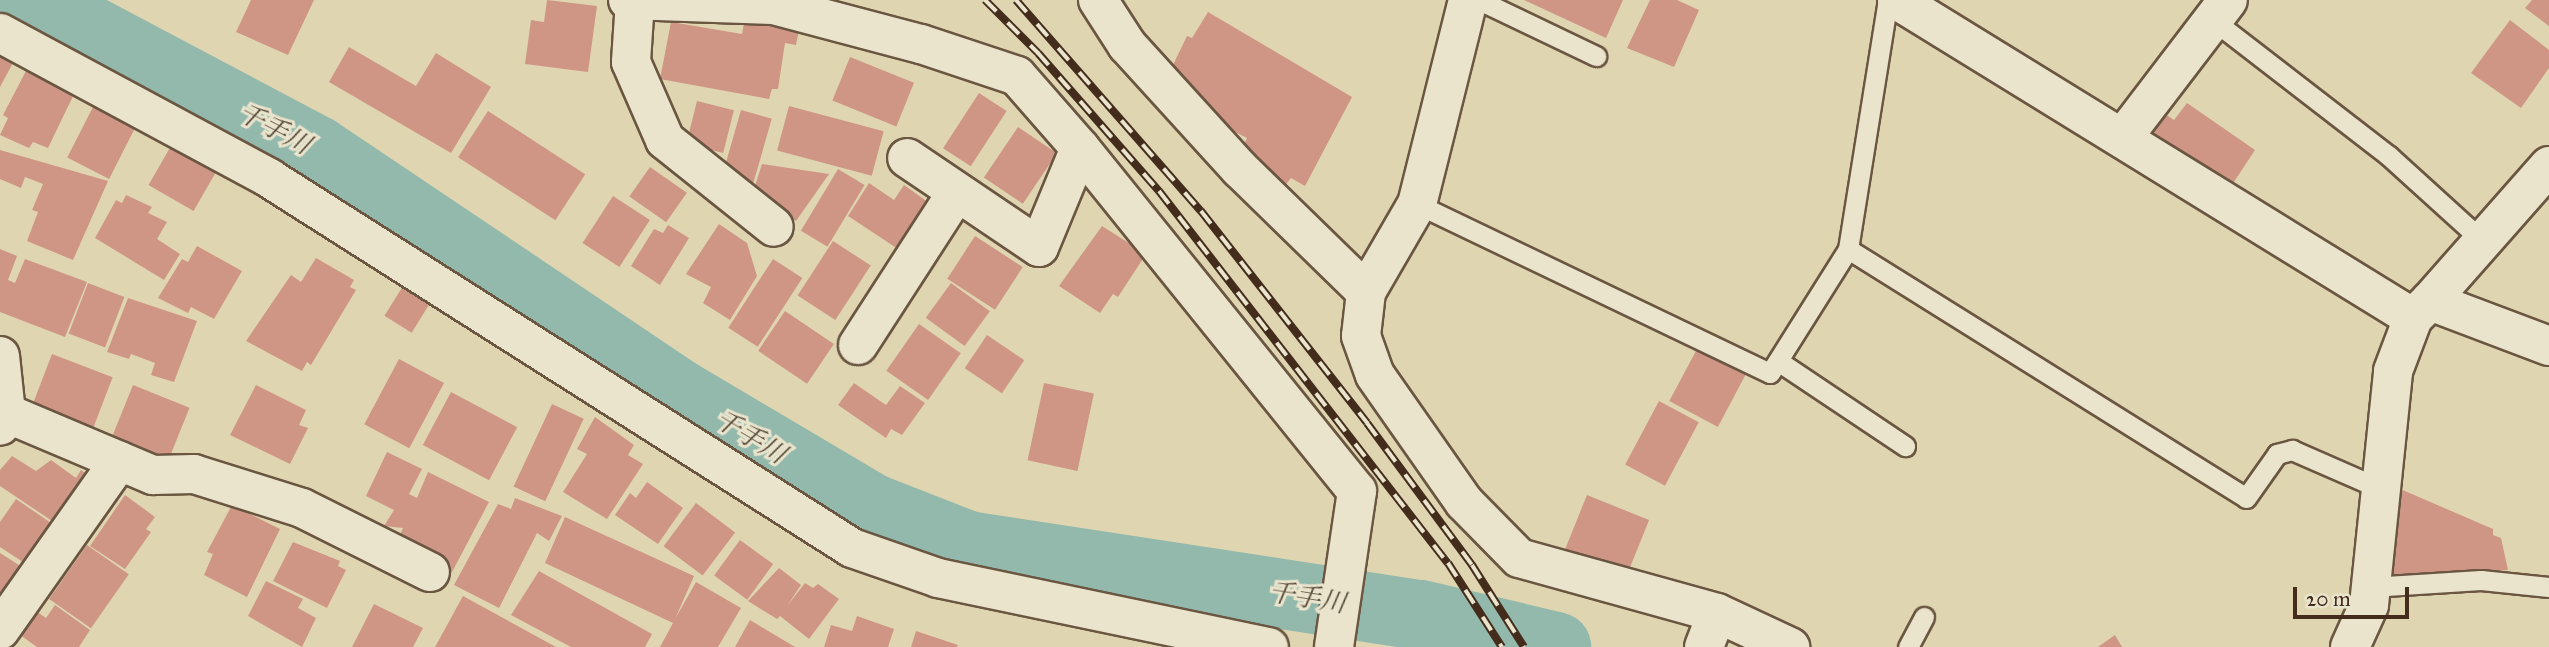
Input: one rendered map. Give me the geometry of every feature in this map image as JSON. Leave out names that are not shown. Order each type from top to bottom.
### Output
[{"type":"street","points":[[1098,0],[1127,45],[1240,169],[1366,292]]},
{"type":"street","points":[[1468,0],[1417,204],[1366,292],[1361,336],[1375,375],[1464,502],[1519,558],[1709,633],[1790,647]]},
{"type":"street","points":[[1897,0],[2422,309],[2549,346]]},
{"type":"street","points":[[774,227],[665,140],[631,62],[631,1],[773,5],[838,20],[1017,76],[1080,148],[1357,491],[1352,545],[1336,641]]},
{"type":"street","points":[[2124,136],[2221,10]]},
{"type":"street","points":[[0,33],[268,178],[852,548],[938,578],[1269,647]]},
{"type":"street","points":[[907,158],[1039,247],[1080,148]]},
{"type":"street","points":[[2350,647],[2369,606],[2393,370],[2422,309],[2485,243],[2549,166]]},
{"type":"street","points":[[858,345],[957,192]]},
{"type":"street","points":[[0,356],[3,420],[153,475],[194,474],[302,509],[430,572]]},
{"type":"street","points":[[0,630],[119,461]]},
{"type":"lane","points":[[1479,0],[1596,56]]},
{"type":"lane","points":[[1417,204],[1770,373],[1848,249],[1888,0]]},
{"type":"lane","points":[[2221,10],[2485,243]]},
{"type":"lane","points":[[1848,249],[2246,498],[2277,454],[2292,450],[2379,488]]},
{"type":"lane","points":[[1778,361],[1905,446]]},
{"type":"lane","points":[[2370,587],[2481,580],[2549,587]]},
{"type":"lane","points":[[1908,647],[1924,617]]},
{"type":"building","points":[[251,0],[314,0],[288,55],[236,32]]},
{"type":"building","points":[[547,0],[597,6],[588,72],[525,64],[531,20],[544,22]]},
{"type":"building","points":[[1524,0],[1623,0],[1606,38]]},
{"type":"building","points":[[1650,0],[1677,0],[1699,10],[1674,67],[1627,48]]},
{"type":"building","points":[[2532,0],[2549,0],[2549,26],[2525,8]]},
{"type":"building","points":[[1208,12],[1352,97],[1305,186],[1291,178],[1281,191],[1241,150],[1247,138],[1215,122],[1171,69],[1187,36],[1192,38]]},
{"type":"building","points":[[746,13],[801,19],[796,45],[785,43],[778,89],[772,89],[769,99],[660,79],[671,22],[742,34]]},
{"type":"building","points":[[2510,20],[2549,50],[2549,68],[2521,108],[2471,73]]},
{"type":"building","points":[[349,47],[416,86],[436,53],[491,87],[451,153],[329,82]]},
{"type":"building","points":[[0,54],[14,61],[0,87]]},
{"type":"building","points":[[850,57],[914,83],[896,126],[832,101]]},
{"type":"building","points":[[27,69],[75,92],[48,148],[33,142],[29,148],[0,135],[8,118],[3,115]]},
{"type":"building","points":[[979,93],[1007,111],[971,166],[943,148]]},
{"type":"building","points":[[697,101],[734,110],[723,153],[686,144]]},
{"type":"building","points":[[2187,103],[2255,150],[2226,194],[2147,138],[2165,114],[2174,120]]},
{"type":"building","points":[[94,105],[136,126],[109,179],[67,158]]},
{"type":"building","points":[[789,106],[884,131],[872,176],[777,150]]},
{"type":"building","points":[[741,110],[772,119],[753,183],[723,174]]},
{"type":"building","points":[[488,111],[585,174],[555,220],[458,157]]},
{"type":"building","points":[[1018,127],[1057,153],[1023,204],[984,178]]},
{"type":"building","points":[[171,146],[216,172],[194,211],[148,185]]},
{"type":"building","points":[[0,150],[108,181],[73,260],[27,241],[38,212],[32,210],[43,184],[25,177],[21,188],[0,179]]},
{"type":"building","points":[[762,164],[829,174],[796,221],[752,195]]},
{"type":"building","points":[[650,167],[687,193],[666,222],[629,196]]},
{"type":"building","points":[[838,169],[865,185],[827,247],[801,231]]},
{"type":"building","points":[[869,183],[894,200],[904,185],[932,205],[901,251],[848,216]]},
{"type":"building","points":[[126,195],[152,207],[148,213],[167,222],[157,239],[180,254],[164,280],[95,238],[116,200],[122,203]]},
{"type":"building","points":[[613,196],[650,220],[619,267],[583,243]]},
{"type":"building","points":[[719,224],[747,243],[757,276],[730,320],[703,303],[711,287],[686,274]]},
{"type":"building","points":[[668,225],[689,238],[660,285],[631,266],[654,229],[663,233]]},
{"type":"building","points":[[1102,226],[1146,254],[1118,297],[1113,294],[1100,313],[1059,286]]},
{"type":"building","points":[[975,236],[1023,267],[995,310],[947,279]]},
{"type":"building","points":[[833,241],[871,266],[835,320],[798,296]]},
{"type":"building","points":[[197,246],[242,271],[214,319],[191,307],[188,313],[158,298],[182,259],[188,262]]},
{"type":"building","points":[[0,249],[17,256],[8,280],[15,283],[25,259],[87,282],[65,337],[0,312]]},
{"type":"building","points":[[316,258],[354,280],[350,287],[356,290],[311,365],[307,362],[302,371],[246,341],[291,275],[301,282]]},
{"type":"building","points":[[773,259],[802,278],[758,347],[728,328]]},
{"type":"building","points":[[88,283],[124,297],[105,347],[69,333]]},
{"type":"building","points":[[951,283],[990,311],[965,346],[926,318]]},
{"type":"building","points":[[403,286],[430,303],[412,333],[384,316]]},
{"type":"building","points":[[128,298],[197,321],[174,382],[151,375],[155,363],[131,354],[129,359],[107,352]]},
{"type":"building","points":[[785,311],[834,344],[807,384],[758,351]]},
{"type":"building","points":[[919,324],[961,353],[928,400],[886,371]]},
{"type":"building","points":[[987,335],[1024,360],[1002,393],[965,368]]},
{"type":"building","points":[[1697,349],[1746,375],[1718,427],[1669,401]]},
{"type":"building","points":[[52,354],[113,377],[92,431],[32,407]]},
{"type":"building","points":[[399,359],[444,383],[409,448],[364,424]]},
{"type":"building","points":[[854,383],[886,405],[900,386],[925,403],[902,435],[891,429],[886,438],[838,405]]},
{"type":"building","points":[[1044,383],[1094,394],[1077,471],[1028,460]]},
{"type":"building","points":[[133,385],[190,408],[167,463],[111,440]]},
{"type":"building","points":[[256,385],[306,410],[299,425],[308,428],[290,464],[230,435]]},
{"type":"building","points":[[451,392],[517,427],[489,480],[423,445]]},
{"type":"building","points":[[1659,401],[1699,422],[1665,486],[1625,465]]},
{"type":"building","points":[[552,404],[584,419],[545,501],[514,486]]},
{"type":"building","points":[[595,417],[634,445],[628,455],[643,464],[607,519],[563,492],[587,454],[577,449]]},
{"type":"building","points":[[387,452],[422,469],[409,494],[417,498],[428,472],[489,502],[451,574],[395,546],[403,528],[384,526],[394,510],[366,496]]},
{"type":"building","points":[[12,456],[36,471],[51,460],[76,478],[81,470],[91,477],[58,525],[0,486],[0,470]]},
{"type":"building","points":[[647,482],[683,508],[658,544],[615,515],[630,493],[636,498]]},
{"type":"building","points":[[2391,485],[2493,529],[2493,535],[2501,538],[2508,570],[2391,577]]},
{"type":"building","points":[[125,495],[155,517],[146,529],[151,532],[125,569],[90,546]]},
{"type":"building","points":[[1587,495],[1649,520],[1626,579],[1563,553]]},
{"type":"building","points":[[515,498],[562,516],[549,541],[537,533],[499,608],[454,585],[498,504],[511,509]]},
{"type":"building","points":[[16,499],[57,527],[29,566],[0,547],[0,522]]},
{"type":"building","points":[[696,503],[735,532],[703,576],[664,546]]},
{"type":"building","points":[[232,505],[280,529],[247,597],[204,575],[213,554],[207,552]]},
{"type":"building","points":[[565,517],[694,576],[675,619],[696,582],[741,608],[718,647],[660,647],[673,623],[545,563]]},
{"type":"building","points":[[740,540],[773,564],[747,600],[714,576]]},
{"type":"building","points":[[293,542],[340,561],[338,566],[346,570],[327,608],[273,581]]},
{"type":"building","points":[[87,545],[129,574],[91,628],[49,599]]},
{"type":"building","points":[[0,553],[22,567],[0,597]]},
{"type":"building","points":[[779,568],[801,585],[787,606],[805,583],[813,588],[818,584],[839,599],[809,639],[780,616],[777,619],[748,601]]},
{"type":"building","points":[[539,571],[652,634],[645,647],[571,647],[511,615]]},
{"type":"building","points":[[266,581],[303,599],[298,608],[316,618],[302,647],[248,616]]},
{"type":"building","points":[[463,596],[556,647],[435,647]]},
{"type":"building","points":[[374,604],[423,628],[413,647],[352,647]]},
{"type":"building","points":[[55,605],[90,630],[79,647],[37,647],[16,632],[33,609],[46,618]]},
{"type":"building","points":[[857,616],[894,629],[888,647],[824,647],[831,625],[852,631]]},
{"type":"building","points":[[750,620],[795,647],[735,647]]},
{"type":"building","points":[[916,631],[958,645],[911,647]]},
{"type":"building","points":[[2115,635],[2122,647],[2098,647]]},
{"type":"waterway","name":"千手川","points":[[32,0],[317,151],[675,392],[871,508],[968,546],[1421,615],[1556,647]]},
{"type":"railway","points":[[985,0],[1038,53],[1159,191],[1448,563],[1502,647]]},
{"type":"railway","points":[[1016,0],[1201,211],[1367,423],[1472,565],[1524,647]]}]
